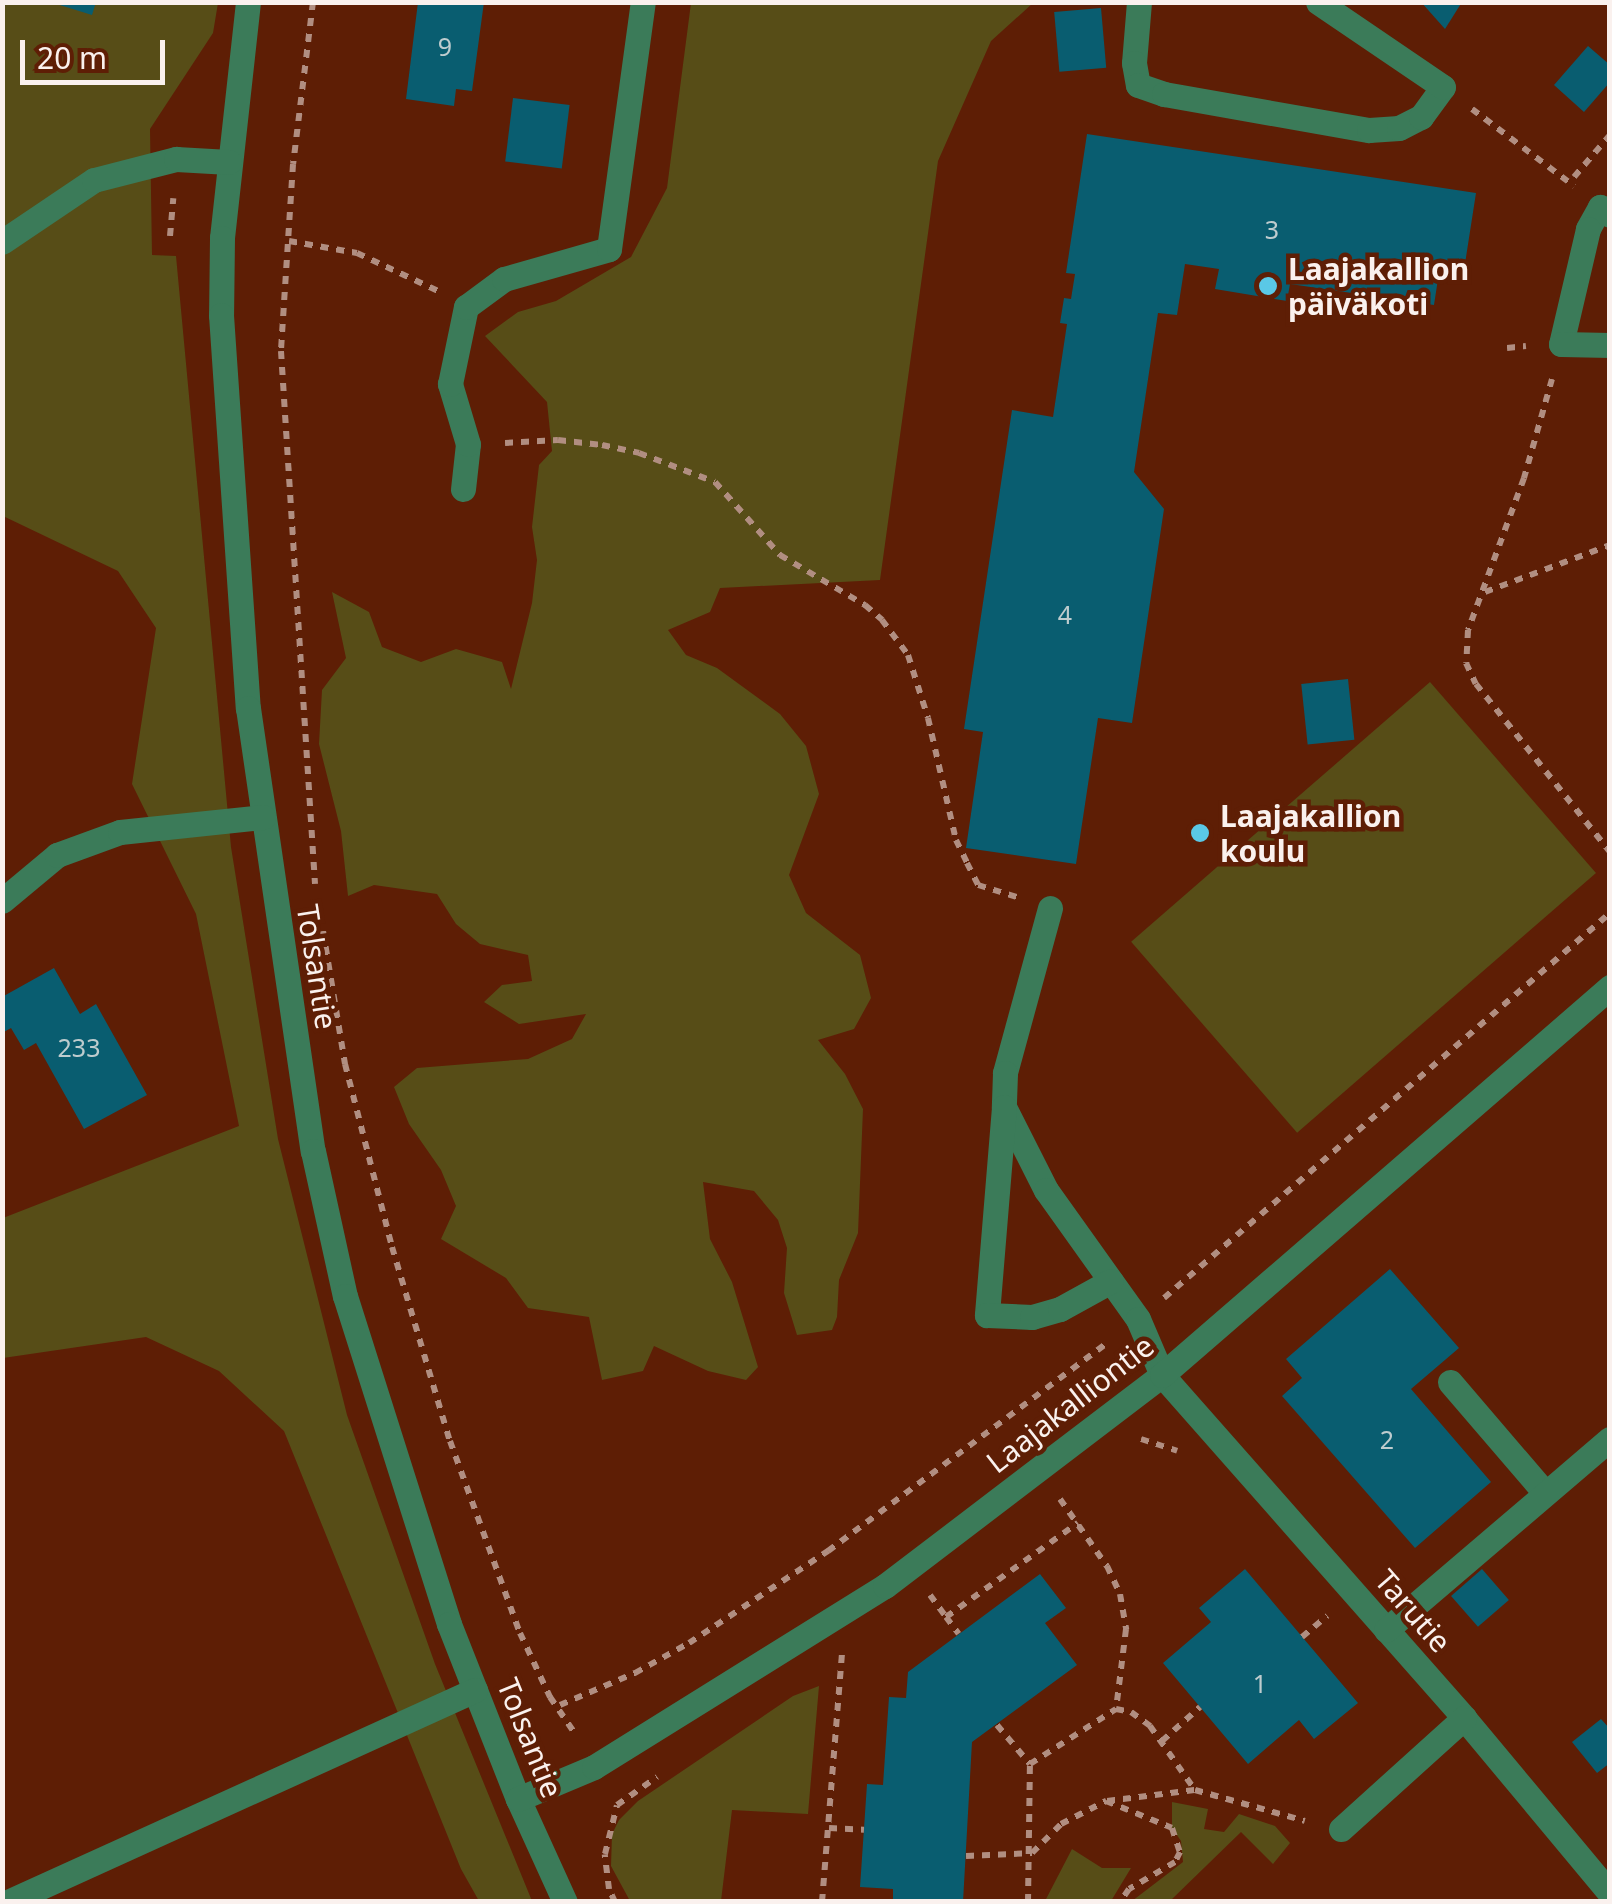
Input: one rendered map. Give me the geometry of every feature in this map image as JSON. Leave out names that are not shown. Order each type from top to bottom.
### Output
[{"type":"street","name":"Tolsantie","points":[[248,2],[230,162],[220,315],[248,708],[313,1150],[345,1296],[450,1624],[518,1799],[566,1902]]},
{"type":"street","points":[[463,489],[468,444],[450,384],[466,307],[504,279],[609,248],[620,192],[643,2]]},
{"type":"street","points":[[1139,2],[1134,63],[1138,85],[1164,94],[1368,130],[1400,128],[1421,117],[1443,87],[1318,2]]},
{"type":"street","points":[[2,242],[94,180],[176,158],[230,162]]},
{"type":"street","points":[[1605,211],[1588,229],[1562,344],[1610,345]]},
{"type":"street","points":[[2,900],[57,855],[120,832],[263,817]]},
{"type":"street","points":[[1050,908],[1010,1045],[988,1314],[1032,1317],[1060,1309],[1111,1281]]},
{"type":"street","name":"Laajakalliontie","points":[[518,1799],[594,1767],[885,1586],[1162,1375],[1610,987]]},
{"type":"street","name":"Tarutie","points":[[1004,1107],[1046,1190],[1138,1320],[1162,1375],[1464,1718],[1610,1893]]},
{"type":"street","points":[[1450,1382],[1545,1493]]},
{"type":"street","points":[[1386,1630],[1610,1439]]},
{"type":"street","points":[[8,1902],[475,1690]]},
{"type":"street","points":[[1341,1829],[1464,1718]]},
{"type":"path","points":[[313,2],[293,164],[281,351],[316,892]]},
{"type":"path","points":[[1443,87],[1605,211]]},
{"type":"path","points":[[1570,182],[1610,135]]},
{"type":"path","points":[[289,240],[357,253],[412,276],[466,307]]},
{"type":"path","points":[[1507,348],[1562,344],[1524,478],[1464,646],[1466,664],[1476,684],[1610,852]]},
{"type":"path","points":[[468,444],[558,440],[602,445],[715,482],[780,556],[865,605],[882,620],[908,655],[956,840],[978,885],[1050,908]]},
{"type":"path","points":[[1484,592],[1610,545]]},
{"type":"path","points":[[320,912],[345,1064],[392,1247],[450,1441],[520,1633],[550,1697],[560,1705]]},
{"type":"path","points":[[1054,1491],[1120,1594],[1126,1629],[1116,1709]]},
{"type":"path","points":[[946,1616],[1078,1523]]},
{"type":"path","points":[[922,1586],[959,1634]]},
{"type":"path","points":[[1302,1637],[1327,1616]]},
{"type":"path","points":[[822,1902],[843,1645]]},
{"type":"path","points":[[1162,1741],[1200,1707]]},
{"type":"path","points":[[1030,1764],[1116,1709],[1131,1712],[1162,1741],[1195,1790]]},
{"type":"path","points":[[997,1724],[1030,1764],[1026,1831],[1032,1853],[1028,1902]]},
{"type":"path","points":[[966,1856],[1032,1853],[1061,1824],[1106,1801],[1195,1790],[1341,1829]]},
{"type":"path","points":[[1106,1801],[1172,1828],[1180,1852],[1175,1862],[1129,1889],[1120,1902]]},
{"type":"path","points":[[615,1902],[608,1889],[604,1854],[617,1805]]},
{"type":"path","points":[[828,1828],[864,1830]]},
{"type":"shaded area","points":[[3,3],[218,3],[213,33],[150,129],[152,255],[176,256],[231,847],[278,1139],[347,1415],[435,1664],[532,1901],[479,1901],[461,1869],[284,1431],[219,1371],[146,1337],[3,1358],[3,1218],[239,1126],[196,914],[132,784],[156,628],[118,571],[3,516]]},
{"type":"shaded area","points":[[691,3],[1033,3],[991,41],[938,161],[880,580],[720,588],[710,612],[668,630],[686,655],[717,668],[780,714],[806,746],[819,794],[789,875],[806,913],[860,955],[871,998],[854,1029],[818,1040],[845,1074],[863,1109],[858,1233],[839,1280],[837,1317],[832,1330],[797,1335],[784,1293],[787,1248],[778,1220],[754,1191],[703,1182],[710,1239],[732,1282],[758,1367],[746,1380],[708,1371],[654,1346],[643,1371],[602,1380],[589,1317],[528,1308],[506,1278],[441,1239],[456,1206],[441,1170],[409,1124],[394,1087],[417,1068],[528,1059],[572,1039],[586,1014],[519,1024],[484,1002],[502,985],[532,981],[528,955],[480,944],[456,924],[437,894],[374,885],[348,896],[341,831],[319,744],[322,690],[346,658],[332,592],[369,612],[382,647],[421,662],[456,649],[502,662],[511,689],[532,603],[537,560],[532,527],[539,465],[552,451],[547,402],[485,336],[518,312],[556,301],[631,257],[667,188]]},
{"type":"shaded area","points":[[1430,682],[1596,873],[1297,1133],[1131,942]]},
{"type":"shaded area","points":[[819,1686],[808,1814],[732,1810],[721,1901],[630,1901],[611,1866],[612,1834],[619,1820],[638,1801],[793,1696]]},
{"type":"shaded area","points":[[1172,1802],[1208,1809],[1204,1829],[1224,1832],[1239,1814],[1275,1826],[1290,1843],[1273,1864],[1241,1832],[1170,1901],[1132,1901],[1183,1862],[1181,1841],[1172,1828]]},
{"type":"shaded area","points":[[1072,1849],[1102,1868],[1131,1868],[1111,1901],[1045,1901]]},
{"type":"building","points":[[50,2],[96,2],[92,15]]},
{"type":"building","points":[[418,2],[484,2],[472,91],[456,89],[454,106],[406,99]]},
{"type":"building","points":[[1421,2],[1462,2],[1445,29]]},
{"type":"building","points":[[1101,8],[1106,68],[1059,72],[1054,12]]},
{"type":"building","points":[[1588,46],[1610,65],[1610,82],[1584,112],[1554,85]]},
{"type":"building","points":[[513,98],[570,105],[562,168],[505,162]]},
{"type":"building","points":[[1087,134],[1476,193],[1462,283],[1438,279],[1434,305],[1290,284],[1287,301],[1215,289],[1219,269],[1185,264],[1177,315],[1158,313],[1134,472],[1164,509],[1132,723],[1098,718],[1076,864],[966,848],[983,732],[964,729],[1012,410],[1053,417],[1067,324],[1060,323],[1064,298],[1071,299],[1075,274],[1066,273]]},
{"type":"building","points":[[1348,679],[1354,740],[1308,745],[1301,684]]},
{"type":"building","points":[[54,968],[80,1014],[96,1004],[147,1095],[84,1129],[36,1043],[24,1050],[11,1028],[2,1033],[2,997]]},
{"type":"building","points":[[1390,1269],[1459,1348],[1411,1389],[1491,1482],[1415,1548],[1282,1396],[1302,1378],[1286,1359]]},
{"type":"building","points":[[1245,1569],[1358,1703],[1314,1739],[1299,1720],[1248,1764],[1163,1663],[1211,1622],[1199,1608]]},
{"type":"building","points":[[1482,1569],[1509,1600],[1478,1627],[1451,1596]]},
{"type":"building","points":[[1040,1574],[1066,1608],[1045,1623],[1077,1665],[972,1742],[963,1902],[893,1902],[893,1889],[860,1887],[867,1784],[883,1785],[889,1697],[906,1698],[908,1672]]},
{"type":"building","points":[[1601,1719],[1610,1729],[1610,1763],[1597,1773],[1572,1742]]},
{"type":"place","name":"Laajakallion päiväkoti","points":[[1268,286]]},
{"type":"place","name":"Laajakallion koulu","points":[[1200,833]]}]
